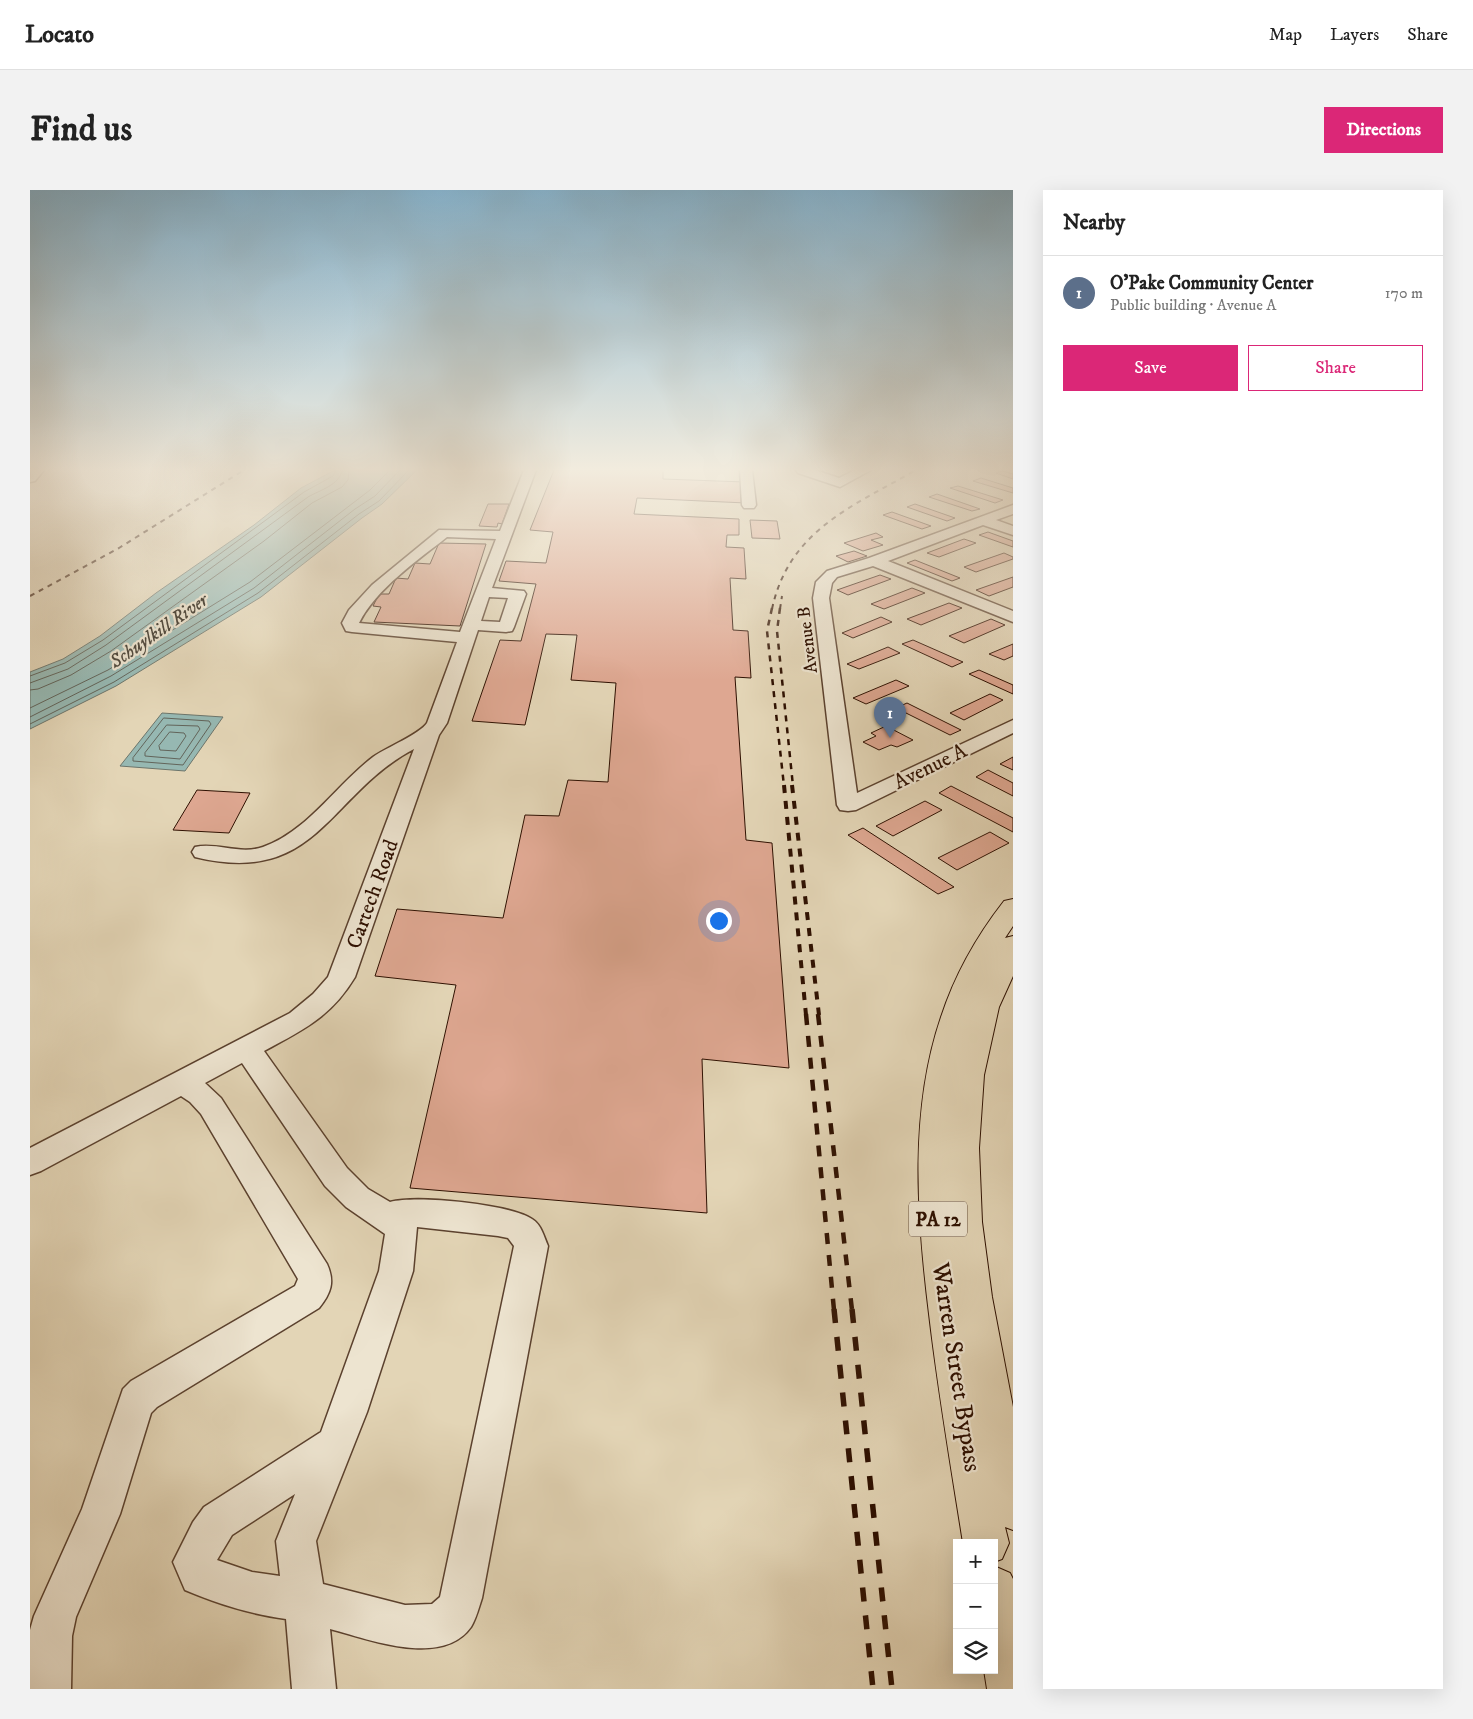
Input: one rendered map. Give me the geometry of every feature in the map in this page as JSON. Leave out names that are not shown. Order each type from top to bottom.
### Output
[{"type":"highway","name":"Warren Street Bypass","points":[[985,1539],[960,1396],[942,1269],[937,1198],[937,1142],[941,1087],[957,1015],[978,963],[991,939],[1013,907]]},
{"type":"highway","name":"Warren Street Bypass","points":[[1013,945],[993,983],[974,1044],[966,1093],[963,1178],[969,1256],[977,1316],[991,1400],[1013,1508]]},
{"type":"highway","points":[[998,1611],[1012,1689]]},
{"type":"street","points":[[435,540],[375,592],[352,616],[350,623],[352,626],[470,632],[506,627],[518,594],[483,592]]},
{"type":"street","name":"Cartech Road","points":[[30,1162],[300,1020],[327,997],[342,976],[429,735],[437,723],[503,540]]},
{"type":"street","name":"Avenue B","points":[[848,806],[821,598],[824,582],[832,574],[874,561],[929,540]]},
{"type":"street","points":[[874,561],[1013,617]]},
{"type":"street","name":"Avenue A","points":[[848,806],[1013,726]]},
{"type":"street","points":[[203,852],[228,856],[255,856],[284,845],[307,829],[366,774],[398,749],[413,740],[429,735]]},
{"type":"street","points":[[247,1048],[336,1177],[357,1198],[402,1229],[396,1271],[334,1446],[296,1542],[305,1601],[314,1689]]},
{"type":"street","points":[[49,1689],[50,1636],[55,1616],[100,1514],[136,1402],[144,1394],[307,1297],[313,1291],[316,1283],[315,1274],[211,1106],[200,1094],[181,1082]]},
{"type":"street","points":[[334,1446],[218,1520],[206,1536],[194,1562],[200,1575],[252,1593],[305,1601],[405,1627],[432,1626],[445,1622],[456,1610],[461,1598],[531,1246],[528,1235],[519,1228],[504,1223],[420,1213],[405,1213],[387,1217]]},
{"type":"water","name":"Schuylkill River","points":[[232,540],[334,540],[261,597],[116,686],[30,729],[30,672],[63,659],[100,636],[156,593]]},
{"type":"water","points":[[162,713],[223,717],[185,771],[120,766]]},
{"type":"building","points":[[551,540],[727,540],[726,547],[744,548],[746,579],[730,578],[733,630],[748,631],[751,678],[735,677],[746,840],[772,843],[789,1068],[702,1059],[707,1213],[410,1188],[456,985],[375,976],[397,909],[503,918],[525,815],[559,816],[568,780],[608,782],[616,683],[571,680],[577,635],[546,634],[525,725],[472,721],[500,640],[521,641],[536,584],[499,581],[506,561],[546,563]]},
{"type":"building","points":[[854,540],[871,540],[883,545],[863,551],[844,543]]},
{"type":"building","points":[[961,540],[976,543],[939,557],[927,553]]},
{"type":"building","points":[[993,540],[1010,540],[1013,541],[1013,547]]},
{"type":"building","points":[[439,543],[486,544],[460,626],[374,622],[381,607],[373,606],[379,594],[389,594],[396,578],[408,579],[415,563],[430,564]]},
{"type":"building","points":[[854,551],[867,556],[848,562],[836,556]]},
{"type":"building","points":[[1004,553],[1013,557],[1013,559],[976,572],[964,567]]},
{"type":"building","points":[[915,560],[960,578],[952,581],[907,563]]},
{"type":"building","points":[[880,575],[891,579],[848,595],[837,590]]},
{"type":"building","points":[[1013,577],[1013,587],[989,596],[976,590]]},
{"type":"building","points":[[912,588],[925,593],[884,609],[871,604]]},
{"type":"building","points":[[949,603],[962,608],[921,625],[907,619]]},
{"type":"building","points":[[881,617],[892,622],[853,638],[842,633]]},
{"type":"building","points":[[991,619],[1005,625],[964,643],[949,636]]},
{"type":"building","points":[[913,640],[963,662],[952,667],[902,644]]},
{"type":"building","points":[[1013,644],[1013,656],[1004,660],[989,654]]},
{"type":"building","points":[[888,647],[900,653],[859,669],[847,664]]},
{"type":"building","points":[[979,670],[1013,685],[1013,694],[969,674]]},
{"type":"building","points":[[896,680],[909,686],[866,704],[853,698]]},
{"type":"building","points":[[990,694],[1003,700],[964,720],[950,713]]},
{"type":"building","points":[[907,703],[961,730],[950,735],[896,708]]},
{"type":"building","points":[[886,726],[913,740],[897,747],[891,745],[879,750],[863,742],[876,736],[871,733]]},
{"type":"building","points":[[1013,757],[1013,770],[1000,764]]},
{"type":"building","points":[[988,770],[1013,783],[1013,796],[976,777]]},
{"type":"building","points":[[951,786],[1013,818],[1013,832],[939,793]]},
{"type":"building","points":[[197,790],[250,793],[229,833],[173,830]]},
{"type":"building","points":[[925,801],[942,810],[893,836],[876,826]]},
{"type":"building","points":[[863,828],[954,887],[938,894],[848,835]]},
{"type":"building","points":[[990,832],[1009,843],[957,870],[938,858]]},
{"type":"railway","points":[[30,596],[132,540]]},
{"type":"railway","points":[[772,609],[780,582],[793,559],[808,540]]},
{"type":"railway","points":[[780,609],[782,596]]},
{"type":"railway","points":[[772,608],[767,631],[784,786]]},
{"type":"railway","points":[[780,608],[777,631],[793,786]]},
{"type":"railway","points":[[784,785],[806,1015]]},
{"type":"railway","points":[[792,785],[819,1015]]},
{"type":"railway","points":[[806,1014],[834,1310]]},
{"type":"railway","points":[[818,1014],[852,1310]]},
{"type":"railway","points":[[834,1309],[873,1689]]},
{"type":"railway","points":[[852,1309],[892,1689]]},
{"type":"place","name":"O’Pake Community Center","points":[[890,738]]}]
